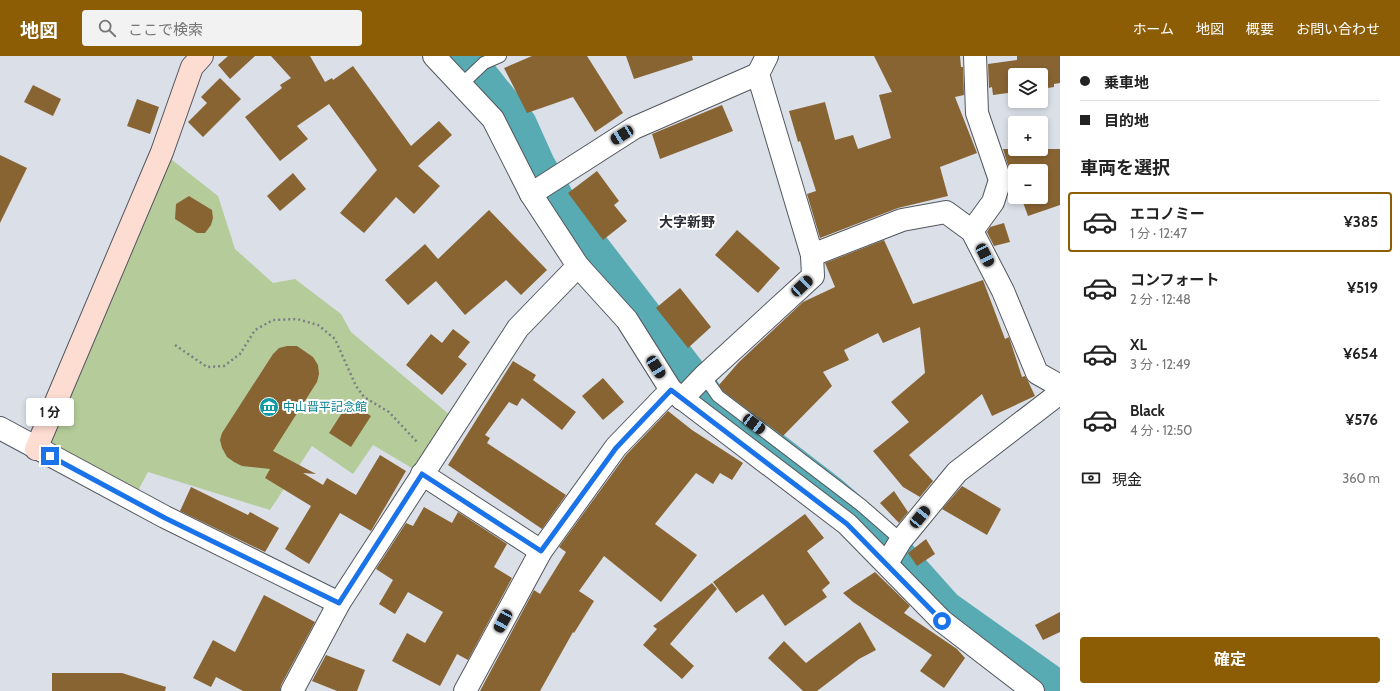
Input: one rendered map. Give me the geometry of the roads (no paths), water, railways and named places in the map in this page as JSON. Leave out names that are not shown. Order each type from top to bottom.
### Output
[{"type":"street","points":[[36,449],[162,152],[192,67],[202,56]]},
{"type":"street","points":[[434,56],[493,119],[531,194],[578,266],[627,320],[678,396],[847,524],[888,563],[942,621],[1033,691]]},
{"type":"street","points":[[972,231],[993,202],[1000,180],[977,113],[975,56]]},
{"type":"street","points":[[465,691],[541,551],[616,448],[704,376],[813,276],[812,255],[763,65],[634,128],[561,173],[531,194]]},
{"type":"street","points":[[812,255],[902,220],[946,212],[972,231],[1003,291],[1037,373],[1060,386]]},
{"type":"street","points":[[292,691],[339,603],[518,328],[578,266]]},
{"type":"street","points":[[888,563],[901,540],[957,472],[1060,393]]},
{"type":"street","points":[[0,428],[165,518],[339,603]]},
{"type":"street","points":[[422,474],[541,551]]},
{"type":"lane","points":[[461,84],[484,63],[500,56]]},
{"type":"lane","points":[[704,376],[718,396],[862,505],[901,540]]},
{"type":"waterway","points":[[462,56],[517,125],[535,165],[561,211],[708,402],[829,495],[884,543],[944,610],[1051,686],[1055,691]]},
{"type":"place","name":"中山晋平記念館","points":[[269,407]]},
{"type":"district","name":"大字新野","points":[[687,222]]}]
